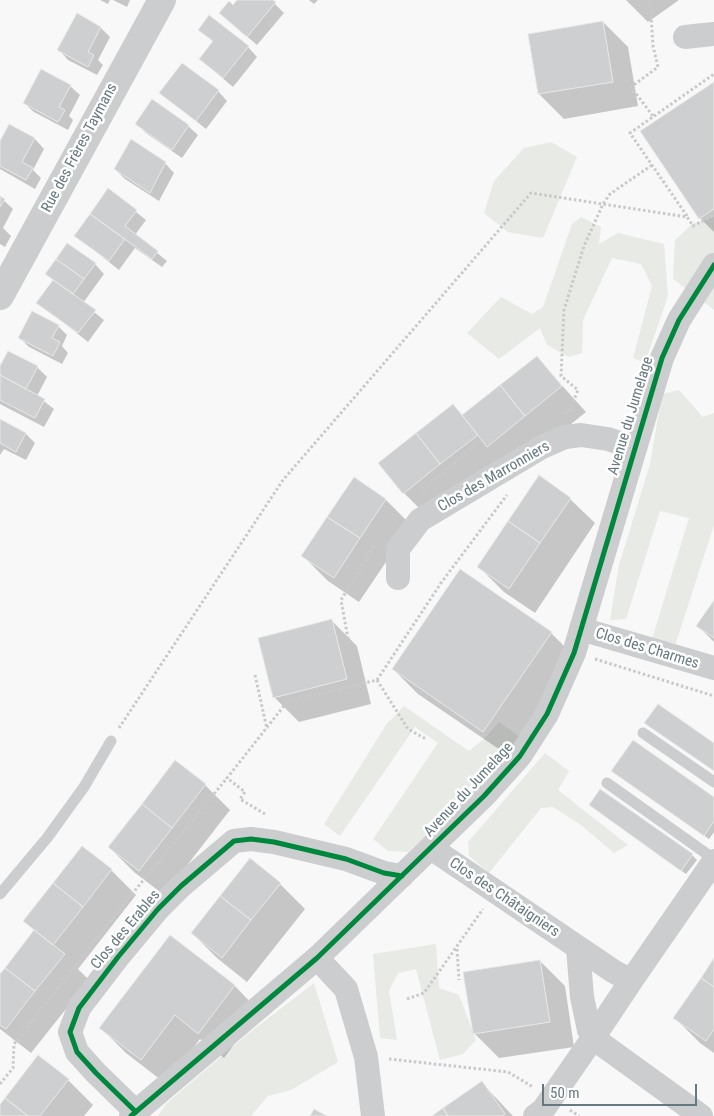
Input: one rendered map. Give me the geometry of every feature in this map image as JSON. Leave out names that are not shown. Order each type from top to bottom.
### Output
[{"type":"street","name":"Rue des Frères Taymans","points":[[0,296],[162,0]]},
{"type":"street","points":[[686,36],[714,34]]},
{"type":"street","name":"Avenue du Jumelage","points":[[134,1114],[317,958],[484,796],[520,756],[547,714],[574,653],[662,358],[679,320],[714,266]]},
{"type":"street","name":"Clos des Marronniers","points":[[398,578],[398,549],[412,528],[420,520],[505,470],[565,437],[581,435],[608,439],[634,448]]},
{"type":"street","name":"Clos des Charmes","points":[[581,629],[714,668]]},
{"type":"street","name":"Clos des Erables","points":[[134,1114],[77,1052],[70,1032],[79,1008],[158,909],[181,886],[234,841],[251,839],[274,842],[346,859],[384,873],[402,876]]},
{"type":"street","name":"Clos des Châtaigniers","points":[[431,848],[578,948],[631,981]]},
{"type":"street","points":[[535,1116],[543,1110],[551,1099],[714,860]]},
{"type":"street","points":[[578,948],[582,997],[589,1030],[593,1038],[701,1116]]},
{"type":"street","points":[[317,958],[346,989],[366,1057],[373,1116]]},
{"type":"lane","points":[[644,733],[714,782]]},
{"type":"lane","points":[[0,894],[47,838],[84,787],[111,741]]},
{"type":"lane","points":[[607,783],[714,860]]},
{"type":"path","points":[[650,0],[652,46],[658,67],[631,88],[654,116]]},
{"type":"path","points":[[714,74],[630,133],[693,226],[714,215]]},
{"type":"path","points":[[558,419],[570,412],[578,390],[561,376],[564,310],[584,246],[603,204],[610,194],[652,165]]},
{"type":"path","points":[[111,741],[283,480],[531,193],[687,217]]},
{"type":"path","points":[[417,497],[477,443]]},
{"type":"path","points":[[0,1084],[13,1068],[14,1044],[123,905],[287,702],[377,680],[441,583],[511,489],[505,470]]},
{"type":"path","points":[[350,644],[341,600],[377,543]]},
{"type":"path","points":[[574,653],[714,696]]},
{"type":"path","points":[[255,675],[267,729]]},
{"type":"path","points":[[377,680],[408,729],[426,739]]},
{"type":"path","points":[[227,778],[245,792],[240,799],[265,814]]},
{"type":"path","points":[[407,999],[424,992],[457,949],[494,891]]},
{"type":"path","points":[[457,949],[459,980]]},
{"type":"path","points":[[366,1057],[508,1072],[579,1116]]},
{"type":"shaded area","points":[[551,142],[577,157],[543,238],[508,232],[484,213],[494,181],[524,148]]},
{"type":"shaded area","points":[[581,217],[601,227],[599,244],[618,233],[664,244],[668,296],[645,363],[633,358],[652,286],[641,264],[612,258],[583,320],[582,353],[569,357],[547,345],[540,328],[499,359],[467,333],[501,297],[532,314],[543,307],[572,224]]},
{"type":"shaded area","points":[[714,217],[714,310],[673,279],[675,240],[692,224]]},
{"type":"shaded area","points":[[679,390],[703,417],[714,413],[714,525],[675,646],[652,639],[689,518],[660,511],[626,619],[610,620],[619,565],[650,464],[662,394]]},
{"type":"shaded area","points":[[404,706],[469,751],[484,739],[499,722],[520,737],[453,813],[408,852],[388,851],[373,839],[438,743],[415,727],[340,836],[324,824],[386,725]]},
{"type":"shaded area","points":[[545,753],[569,771],[558,790],[628,845],[614,853],[581,825],[553,807],[541,808],[489,873],[469,856],[468,842]]},
{"type":"shaded area","points":[[436,944],[439,988],[459,995],[476,1040],[463,1054],[440,1060],[416,969],[398,973],[389,991],[397,1040],[380,1038],[373,954]]},
{"type":"shaded area","points":[[314,983],[338,1062],[291,1090],[268,1096],[251,1116],[158,1116],[166,1104],[245,1036]]},
{"type":"building","points":[[237,0],[273,0],[276,2],[247,37],[219,13],[229,1],[233,5]]},
{"type":"building","points":[[77,13],[101,27],[88,52],[94,55],[88,67],[57,50]]},
{"type":"building","points":[[209,15],[249,46],[223,78],[199,59],[213,41],[198,30]]},
{"type":"building","points":[[603,21],[613,82],[538,94],[528,34]]},
{"type":"building","points":[[182,63],[219,90],[196,121],[159,93]]},
{"type":"building","points":[[41,69],[71,85],[59,107],[65,110],[58,122],[23,103]]},
{"type":"building","points":[[714,82],[714,209],[699,219],[640,131]]},
{"type":"building","points":[[152,99],[189,125],[172,150],[135,124]]},
{"type":"building","points":[[9,124],[35,138],[22,162],[33,168],[26,180],[0,166],[0,141]]},
{"type":"building","points":[[131,139],[166,162],[150,193],[114,169]]},
{"type":"building","points":[[108,188],[137,210],[125,226],[158,251],[152,259],[90,214]]},
{"type":"building","points":[[0,196],[5,199],[0,207]]},
{"type":"building","points":[[90,214],[125,239],[109,261],[74,236]]},
{"type":"building","points":[[67,243],[96,263],[84,279],[56,259]]},
{"type":"building","points":[[56,259],[84,279],[73,294],[45,274]]},
{"type":"building","points":[[53,280],[96,310],[78,333],[36,303]]},
{"type":"building","points":[[32,311],[59,325],[52,338],[60,342],[53,356],[18,338]]},
{"type":"building","points":[[8,351],[38,366],[26,389],[0,375],[0,366]]},
{"type":"building","points":[[537,356],[562,386],[525,416],[500,385]]},
{"type":"building","points":[[0,375],[45,399],[35,418],[0,400]]},
{"type":"building","points":[[500,385],[525,416],[487,447],[462,415]]},
{"type":"building","points":[[453,404],[478,435],[440,464],[416,433]]},
{"type":"building","points":[[0,419],[26,433],[16,452],[0,443]]},
{"type":"building","points":[[416,433],[440,464],[403,494],[378,463]]},
{"type":"building","points":[[539,475],[571,498],[540,543],[508,521]]},
{"type":"building","points":[[354,477],[386,499],[360,538],[327,517]]},
{"type":"building","points":[[327,517],[360,538],[334,578],[301,556]]},
{"type":"building","points":[[508,521],[540,543],[509,589],[477,567]]},
{"type":"building","points":[[460,569],[552,632],[483,732],[392,669]]},
{"type":"building","points":[[714,600],[714,638],[696,626]]},
{"type":"building","points":[[332,619],[347,679],[273,698],[258,638]]},
{"type":"building","points":[[658,704],[714,743],[714,771],[644,723]]},
{"type":"building","points":[[633,740],[714,797],[714,821],[704,836],[611,771]]},
{"type":"building","points":[[175,760],[206,784],[172,828],[142,804]]},
{"type":"building","points":[[600,789],[693,854],[681,871],[589,805]]},
{"type":"building","points":[[142,804],[172,828],[139,871],[108,847]]},
{"type":"building","points":[[82,846],[112,869],[83,907],[53,883]]},
{"type":"building","points":[[250,858],[281,883],[251,920],[220,896]]},
{"type":"building","points":[[53,883],[83,907],[53,945],[23,921]]},
{"type":"building","points":[[220,896],[251,920],[222,958],[191,933]]},
{"type":"building","points":[[34,930],[65,954],[35,991],[5,968]]},
{"type":"building","points":[[170,935],[235,985],[198,1034],[175,1015],[141,1060],[99,1028]]},
{"type":"building","points":[[714,958],[714,987],[701,978]]},
{"type":"building","points":[[540,960],[550,1022],[473,1034],[463,972]]},
{"type":"building","points":[[5,968],[35,991],[6,1029],[0,1025],[0,974]]},
{"type":"building","points":[[701,978],[714,987],[714,1029],[706,1041],[673,1018]]},
{"type":"building","points":[[38,1055],[69,1079],[40,1116],[28,1116],[5,1098]]},
{"type":"building","points":[[482,1081],[505,1114],[502,1116],[448,1116],[443,1108]]},
{"type":"building","points":[[5,1098],[28,1116],[0,1116],[0,1104]]},
{"type":"building","points":[[443,1108],[448,1116],[432,1116]]},
{"type":"building","points":[[314,1109],[327,1116],[310,1116]]},
{"type":"cycle path","points":[[131,1116],[317,958],[484,796],[520,756],[547,714],[574,653],[662,358],[679,320],[714,265]]},
{"type":"cycle path","points":[[136,1112],[77,1052],[70,1032],[79,1008],[158,909],[181,886],[234,841],[251,839],[274,842],[346,859],[384,873],[402,876]]}]
